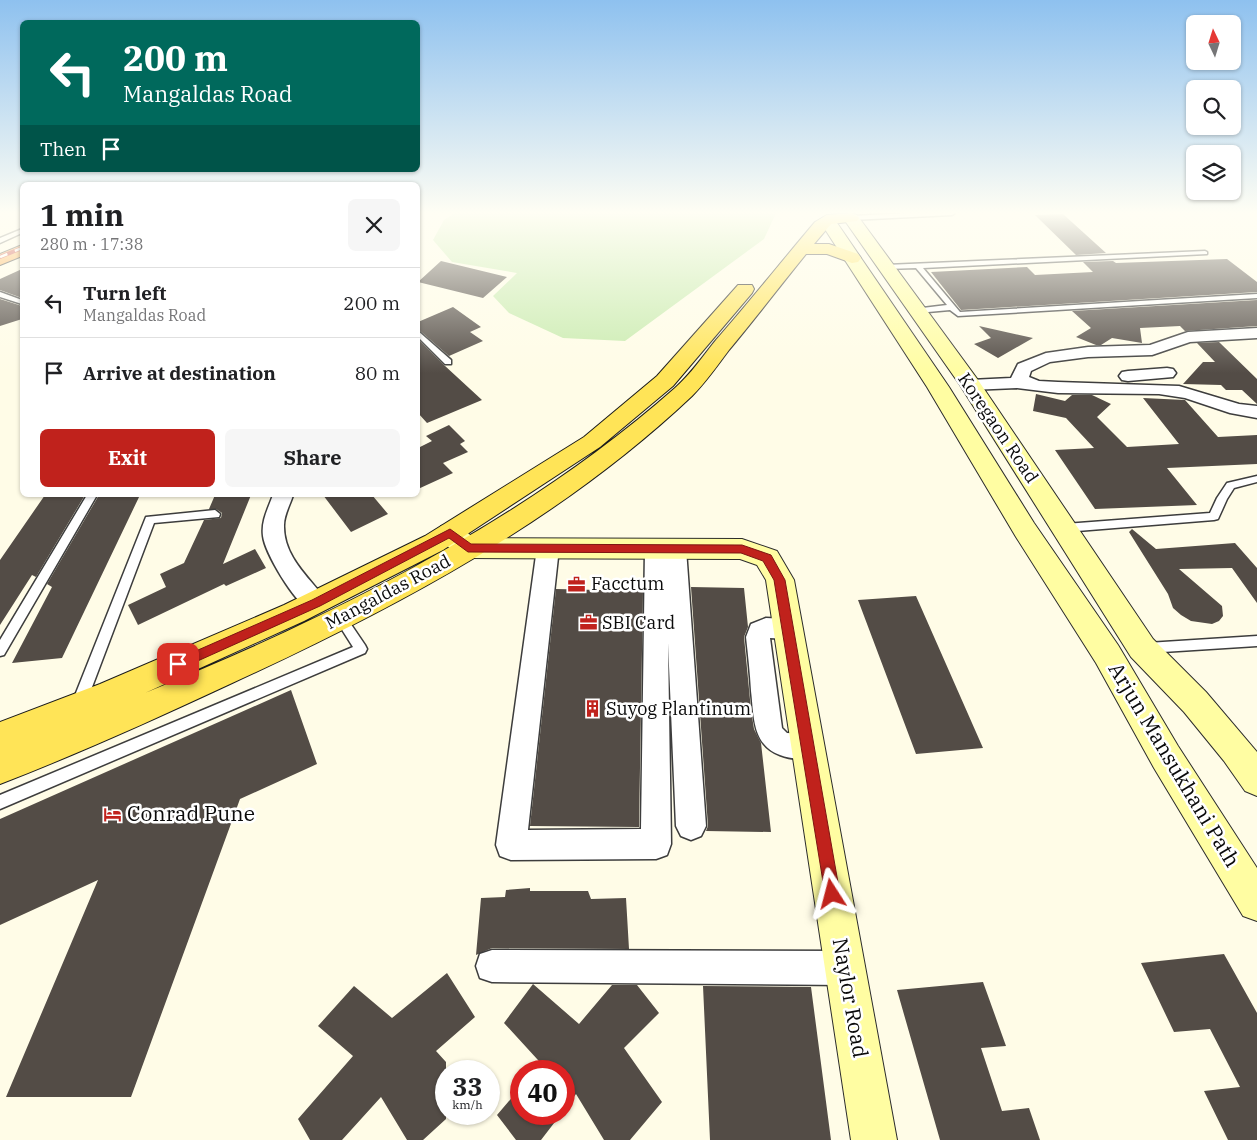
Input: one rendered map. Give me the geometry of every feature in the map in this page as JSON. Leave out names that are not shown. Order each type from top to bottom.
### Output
[{"type":"main road","name":"Mangaldas Road","points":[[0,737],[77,707],[459,541],[592,442],[665,382],[781,266]]},
{"type":"main road","name":"Mangaldas Road","points":[[0,768],[116,721],[340,617],[459,541],[612,453],[686,389],[788,266]]},
{"type":"main road","name":"Koregaon Road","points":[[857,266],[938,387],[1025,530],[1107,654]]},
{"type":"main road","name":"Koregaon Road","points":[[886,267],[970,385],[1142,648]]},
{"type":"main road","name":"Naylor Road","points":[[459,541],[548,548],[742,549],[767,558],[780,580],[874,1140]]},
{"type":"main road","name":"Arjun Mansukhani Path","points":[[1142,648],[1195,702],[1236,750],[1257,780]]},
{"type":"main road","name":"Arjun Mansukhani Path","points":[[1107,654],[1166,757],[1257,902]]},
{"type":"street","points":[[1018,383],[1024,368],[1046,358],[1088,352],[1152,350],[1188,337],[1257,333]]},
{"type":"street","points":[[970,385],[1167,373]]},
{"type":"street","points":[[1018,383],[1043,388],[1110,386],[1181,391],[1227,408],[1257,412]]},
{"type":"street","points":[[282,497],[273,524],[277,550],[290,572],[316,603]]},
{"type":"street","points":[[548,548],[511,845],[656,844],[666,549]]},
{"type":"street","points":[[666,549],[691,826]]},
{"type":"street","points":[[492,966],[845,968]]},
{"type":"lane","points":[[886,267],[912,266]]},
{"type":"lane","points":[[918,266],[958,314],[1257,296]]},
{"type":"lane","points":[[0,294],[20,301]]},
{"type":"lane","points":[[917,311],[952,307]]},
{"type":"lane","points":[[420,335],[448,362]]},
{"type":"lane","points":[[1065,528],[1214,516],[1222,498],[1231,485],[1257,479]]},
{"type":"lane","points":[[0,651],[91,497]]},
{"type":"lane","points":[[77,707],[150,520],[215,514]]},
{"type":"lane","points":[[0,802],[361,649],[340,617]]},
{"type":"lane","points":[[1142,648],[1257,641]]},
{"type":"green space","points":[[477,266],[727,266],[625,341],[563,338],[509,313],[493,296],[517,273]]},
{"type":"building","points":[[435,266],[462,266],[507,277],[483,298],[420,282],[420,280]]},
{"type":"building","points":[[1087,266],[1236,266],[1257,282],[1257,292],[961,310],[931,272],[1027,267],[1035,275],[1093,272]]},
{"type":"building","points":[[20,270],[20,297],[0,290],[0,279]]},
{"type":"building","points":[[0,299],[20,305],[20,320],[0,326]]},
{"type":"building","points":[[1257,300],[1257,326],[1185,331],[1180,326],[1140,328],[1142,343],[1112,338],[1101,345],[1096,345],[1076,337],[1091,328],[1072,311]]},
{"type":"building","points":[[453,307],[481,327],[470,332],[483,341],[449,356],[420,331],[420,321]]},
{"type":"building","points":[[979,326],[1033,338],[998,358],[974,344],[991,338]]},
{"type":"building","points":[[420,341],[482,400],[427,423],[420,415]]},
{"type":"building","points":[[1219,342],[1257,379],[1257,404],[1242,390],[1226,390],[1221,385],[1183,384],[1203,362],[1215,362],[1197,343]]},
{"type":"building","points":[[1036,394],[1065,401],[1072,395],[1092,395],[1111,404],[1097,417],[1127,447],[1179,444],[1143,398],[1185,400],[1218,437],[1257,435],[1257,464],[1167,468],[1197,505],[1095,509],[1055,450],[1094,448],[1066,418],[1033,411]]},
{"type":"building","points":[[449,425],[465,441],[460,444],[468,452],[443,463],[453,473],[420,488],[420,447],[432,441],[426,436]]},
{"type":"building","points":[[44,497],[84,497],[36,577],[32,575],[0,625],[0,560]]},
{"type":"building","points":[[98,497],[139,497],[62,658],[12,663],[52,587],[47,584]]},
{"type":"building","points":[[214,497],[250,497],[223,564],[255,549],[266,568],[226,586],[224,584],[138,625],[128,605],[166,587],[160,574],[184,563],[204,520],[221,518],[222,513],[216,509],[209,509]]},
{"type":"building","points":[[325,497],[374,497],[388,514],[351,532]]},
{"type":"building","points":[[1132,529],[1156,549],[1235,543],[1257,568],[1257,603],[1232,568],[1179,569],[1222,606],[1223,616],[1219,621],[1212,624],[1191,621],[1173,608],[1168,594],[1129,532]]},
{"type":"building","points":[[691,587],[744,588],[748,627],[744,637],[751,710],[754,729],[761,743],[771,832],[706,831],[708,826]]},
{"type":"building","name":"Suyog Plantinum","points":[[556,589],[643,591],[639,827],[530,826]]},
{"type":"building","points":[[916,596],[983,748],[916,754],[858,600]]},
{"type":"building","points":[[291,690],[317,764],[240,799],[131,1097],[6,1097],[98,880],[0,925],[0,819]]},
{"type":"building","points":[[530,888],[530,891],[588,891],[591,899],[626,898],[629,949],[492,948],[476,955],[481,898],[505,897],[506,890]]},
{"type":"building","points":[[1224,954],[1257,1013],[1257,1140],[1228,1140],[1204,1091],[1240,1087],[1210,1029],[1174,1032],[1141,963]]},
{"type":"building","points":[[447,973],[475,1017],[436,1051],[444,1060],[435,1060],[435,1125],[439,1125],[423,1140],[407,1140],[381,1097],[342,1140],[310,1140],[298,1119],[353,1056],[318,1026],[354,986],[392,1018]]},
{"type":"building","points":[[983,982],[1006,1046],[981,1048],[1002,1111],[1029,1108],[1040,1140],[940,1140],[897,990]]},
{"type":"building","points":[[533,984],[579,1024],[612,985],[637,985],[659,1013],[624,1048],[662,1102],[630,1140],[604,1140],[576,1094],[575,1095],[575,1060],[538,1060],[504,1023]]},
{"type":"building","points":[[703,986],[811,987],[831,1140],[710,1140]]},
{"type":"building","points":[[510,1100],[510,1125],[553,1125],[541,1140],[516,1140],[500,1119],[500,1112]]},
{"type":"place","name":"Facctum","points":[[577,584]]},
{"type":"place","name":"SBI Card","points":[[588,623]]},
{"type":"place","name":"Suyog Plantinum","points":[[592,709]]},
{"type":"place","name":"Conrad Pune","points":[[113,814]]},
{"type":"route","points":[[178,664],[316,603],[450,533],[468,548],[742,549],[767,558],[780,580],[832,894]]}]
